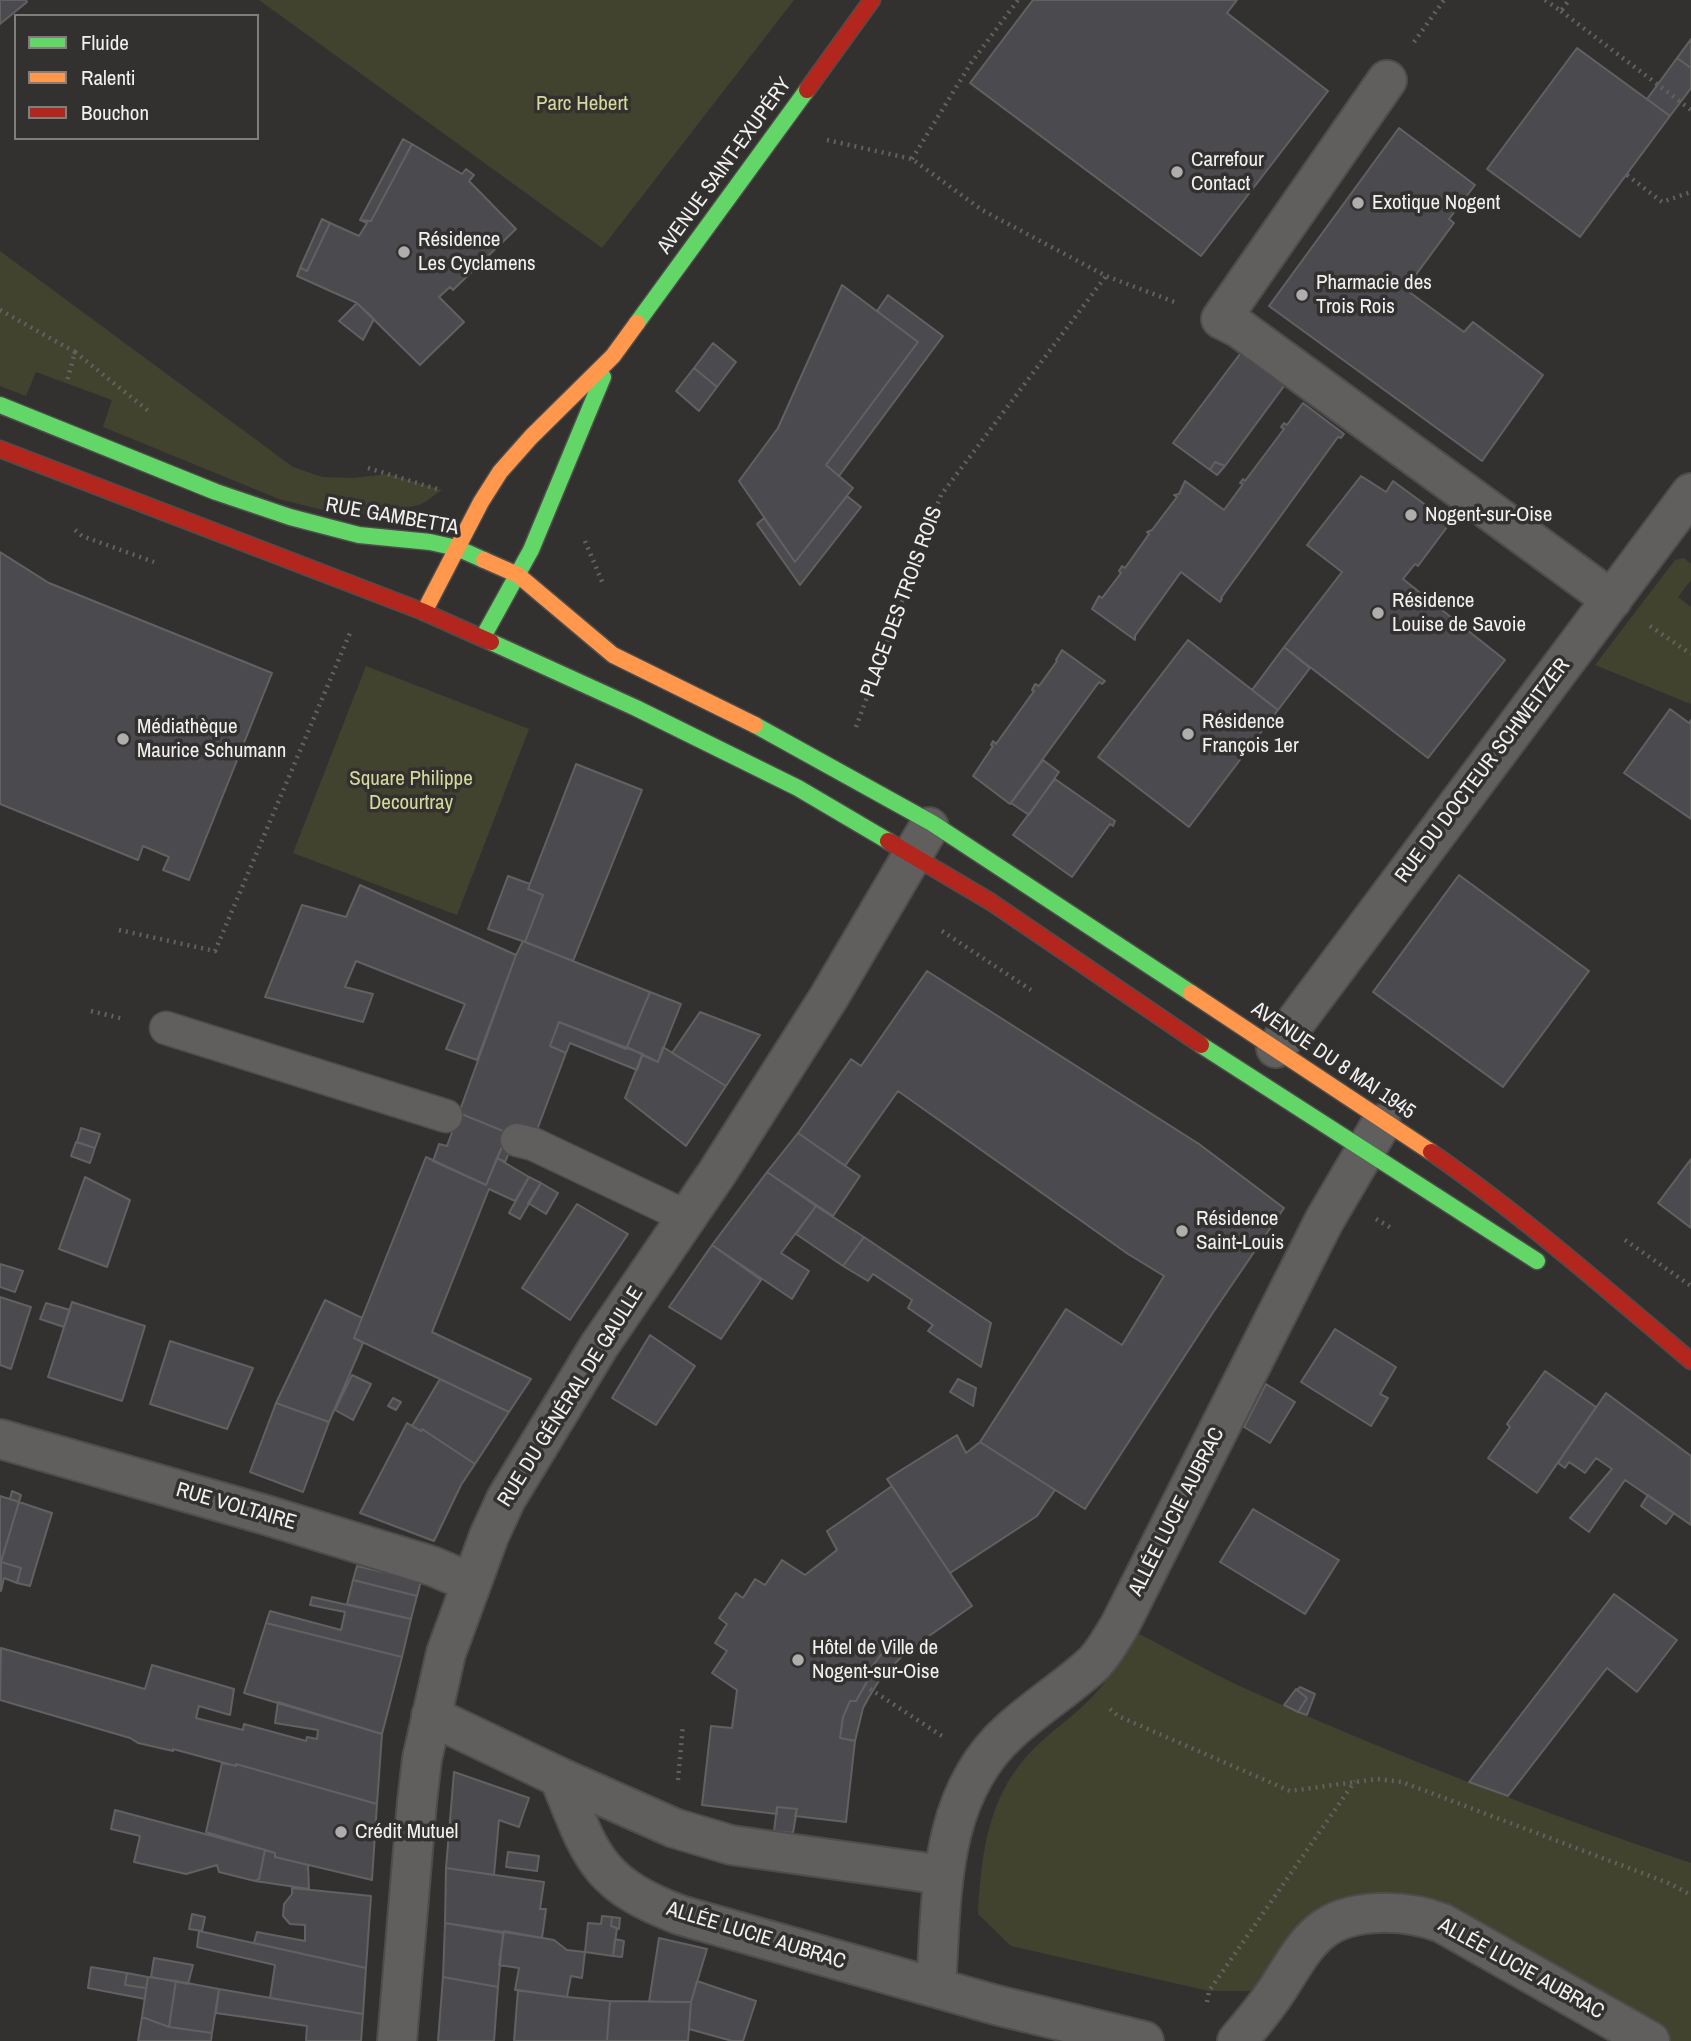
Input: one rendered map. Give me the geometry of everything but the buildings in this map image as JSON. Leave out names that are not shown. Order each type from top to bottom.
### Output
[{"type":"main road","name":"AVENUE SAINT-EXUPÉRY","points":[[424,612],[481,502],[514,455],[613,356],[872,0]]},
{"type":"main road","name":"AVENUE SAINT-EXUPÉRY","points":[[482,637],[518,575],[546,517],[575,441],[613,356]]},
{"type":"main road","name":"RUE GAMBETTA","points":[[0,405],[216,492],[290,517],[359,534],[430,542],[457,548],[518,575],[613,655],[757,726],[837,770],[922,838]]},
{"type":"main road","points":[[0,449],[424,612],[636,708],[798,788],[922,838]]},
{"type":"main road","name":"AVENUE DU 8 MAI 1945","points":[[922,838],[1276,1048],[1374,1135],[1553,1271]]},
{"type":"main road","name":"AVENUE DU 8 MAI 1945","points":[[922,838],[991,902],[1219,1057],[1478,1185],[1542,1235],[1691,1361]]},
{"type":"main road","name":"AVENUE DU 8 MAI 1945","points":[[1583,1292],[1691,1361]]},
{"type":"street","points":[[1387,80],[1221,319],[1239,328],[1612,600]]},
{"type":"street","name":"RUE DU DOCTEUR SCHWEITZER","points":[[1276,1048],[1691,493]]},
{"type":"street","name":"RUE DU GÉNÉRAL DE GAULLE","points":[[397,2041],[417,1802],[431,1716],[446,1653],[489,1536],[513,1488],[622,1309],[687,1217],[829,997],[922,838]]},
{"type":"street","name":"ALLÉE LUCIE AUBRAC","points":[[936,1988],[943,1875],[960,1800],[989,1752],[1009,1732],[1094,1662],[1120,1625],[1324,1221],[1374,1135]]},
{"type":"street","name":"RUE VOLTAIRE","points":[[0,1438],[432,1566],[470,1582]]},
{"type":"street","points":[[431,1716],[559,1777],[698,1836],[731,1845],[943,1875]]},
{"type":"street","name":"ALLÉE LUCIE AUBRAC","points":[[559,1777],[583,1840],[594,1859],[608,1875],[651,1904],[680,1915],[996,2005],[1144,2041]]},
{"type":"street","name":"ALLÉE LUCIE AUBRAC","points":[[1237,2041],[1317,1934],[1332,1923],[1349,1917],[1397,1913],[1418,1915],[1442,1923],[1650,2041]]},
{"type":"lane","points":[[166,1028],[446,1116]]},
{"type":"lane","points":[[517,1140],[533,1144],[687,1217]]},
{"type":"path","points":[[912,159],[971,62],[1018,0]]},
{"type":"path","points":[[1545,0],[1691,110]]},
{"type":"path","points":[[1561,11],[1569,0]]},
{"type":"path","points":[[783,120],[807,136],[912,159],[982,210],[1106,276],[1221,319]]},
{"type":"path","points":[[1627,175],[1662,202],[1691,192]]},
{"type":"path","name":"PLACE DES TROIS ROIS","points":[[837,770],[850,745],[941,495],[1106,276]]},
{"type":"path","points":[[75,352],[154,415]]},
{"type":"path","points":[[368,468],[481,502]]},
{"type":"path","points":[[546,517],[575,519],[602,578],[605,598],[600,605],[571,622]]},
{"type":"path","points":[[119,930],[215,951],[354,622]]},
{"type":"path","points":[[1075,1678],[1118,1716],[1290,1791],[1377,1779],[1402,1782],[1671,1884],[1691,1895]]},
{"type":"path","points":[[863,1685],[983,1763]]},
{"type":"path","points":[[1207,2003],[1209,1991],[1355,1781]]},
{"type":"green space","name":"Parc Hebert","points":[[259,0],[794,0],[602,248]]},
{"type":"green space","points":[[0,251],[293,467],[322,477],[353,478],[388,474],[442,490],[422,504],[379,515],[335,513],[279,499],[103,427],[112,400],[36,372],[26,396],[0,386]]},
{"type":"green space","points":[[1684,558],[1691,564],[1691,580],[1678,597],[1691,607],[1691,704],[1595,665],[1675,560]]},
{"type":"green space","name":"Square Philippe Decourtray","points":[[366,666],[529,729],[457,915],[293,853]]},
{"type":"green space","points":[[1139,1634],[1238,1685],[1361,1739],[1525,1804],[1691,1863],[1691,2041],[1650,2041],[1442,1923],[1371,1913],[1276,1991],[1209,1991],[1011,1946],[978,1914],[984,1851],[994,1811],[1002,1792],[1026,1757],[1094,1695]]},
{"type":"traffic: fast","points":[[637,323],[807,90]]},
{"type":"traffic: fast","points":[[483,637],[531,550],[603,377]]},
{"type":"traffic: fast","points":[[0,405],[216,492],[290,517],[359,535],[430,542],[457,548],[484,560]]},
{"type":"traffic: fast","points":[[491,642],[636,708],[798,788],[888,841]]},
{"type":"traffic: fast","points":[[755,725],[932,823],[1191,993]]},
{"type":"traffic: fast","points":[[1201,1045],[1537,1261]]},
{"type":"traffic: slow","points":[[424,612],[481,502],[500,472],[531,437],[613,356],[637,323]]},
{"type":"traffic: slow","points":[[484,560],[518,575],[613,655],[755,725]]},
{"type":"traffic: slow","points":[[1191,993],[1431,1152]]},
{"type":"traffic: jam","points":[[807,90],[872,0]]},
{"type":"traffic: jam","points":[[0,449],[424,612],[491,642]]},
{"type":"traffic: jam","points":[[888,841],[991,902],[1201,1045]]},
{"type":"traffic: jam","points":[[1431,1152],[1531,1227],[1691,1361]]},
{"type":"place","name":"Carrefour Contact","points":[[1177,172]]},
{"type":"place","name":"Exotique Nogent","points":[[1358,203]]},
{"type":"place","name":"Résidence Les Cyclamens","points":[[404,252]]},
{"type":"place","name":"Pharmacie des Trois Rois","points":[[1302,295]]},
{"type":"place","name":"Nogent-sur-Oise","points":[[1411,515]]},
{"type":"place","name":"Résidence Louise de Savoie","points":[[1378,613]]},
{"type":"place","name":"Résidence François 1er","points":[[1188,734]]},
{"type":"place","name":"Médiathèque Maurice Schumann","points":[[123,739]]},
{"type":"place","name":"Résidence Saint-Louis","points":[[1182,1231]]},
{"type":"place","name":"Hôtel de Ville de Nogent-sur-Oise","points":[[798,1660]]},
{"type":"place","name":"Crédit Mutuel","points":[[341,1832]]}]
